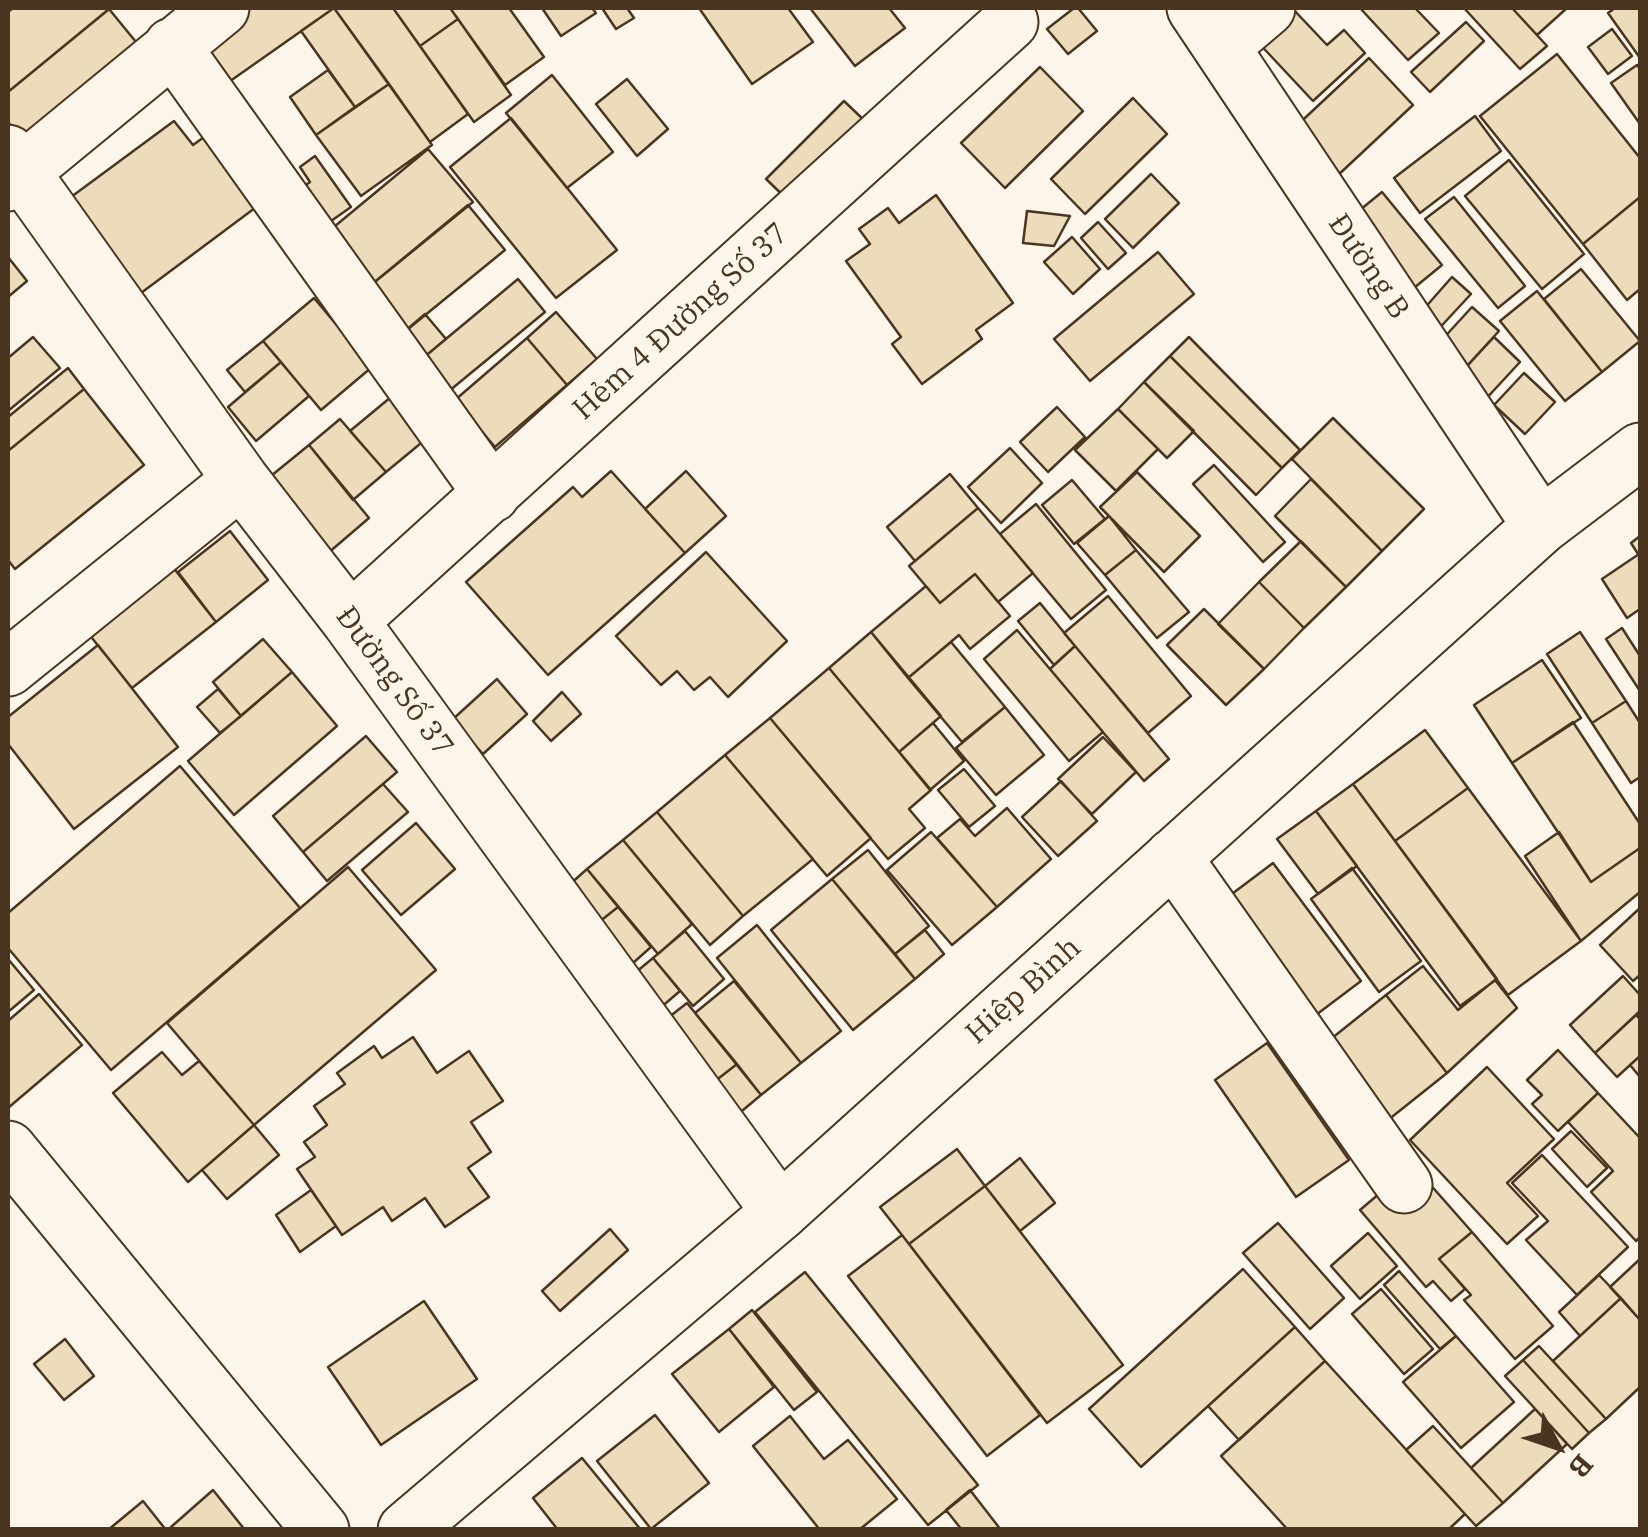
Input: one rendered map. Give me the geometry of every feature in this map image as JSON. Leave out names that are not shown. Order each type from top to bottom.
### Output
[{"type":"street","points":[[12,169],[221,8]]},
{"type":"street","points":[[1208,27],[1267,8]]},
{"type":"street","name":"Hẻm 4 Đường Số 37","points":[[350,621],[1010,22]]},
{"type":"street","name":"Đường B","points":[[1208,27],[1541,526]]},
{"type":"street","points":[[172,46],[492,494]]},
{"type":"street","name":"Đường Số 37","points":[[12,169],[240,480],[350,621],[780,1212]]},
{"type":"street","name":"Hiệp Bình","points":[[406,1530],[780,1212],[1541,526],[1640,452]]},
{"type":"street","points":[[8,668],[240,480]]},
{"type":"street","points":[[1173,857],[1404,1185]]},
{"type":"street","points":[[8,1148],[321,1530]]},
{"type":"building","points":[[13,8],[108,10],[8,92],[8,12]]},
{"type":"building","points":[[248,8],[334,8],[226,84],[198,43]]},
{"type":"building","points":[[334,8],[389,84],[355,107],[301,31]]},
{"type":"building","points":[[334,8],[393,8],[468,114],[430,142]]},
{"type":"building","points":[[393,8],[450,8],[458,19],[420,46]]},
{"type":"building","points":[[450,8],[509,8],[544,57],[505,85]]},
{"type":"building","points":[[542,8],[592,8],[596,13],[561,36]]},
{"type":"building","points":[[602,8],[627,8],[634,18],[616,29]]},
{"type":"building","points":[[699,8],[788,8],[813,42],[752,84]]},
{"type":"building","points":[[810,8],[889,8],[905,28],[855,66]]},
{"type":"building","points":[[1074,8],[1097,31],[1068,54],[1047,29]]},
{"type":"building","points":[[1292,8],[1327,45],[1344,30],[1365,53],[1313,101],[1254,38]]},
{"type":"building","points":[[1360,8],[1415,8],[1439,33],[1408,60]]},
{"type":"building","points":[[1464,8],[1512,8],[1547,46],[1520,69]]},
{"type":"building","points":[[1512,8],[1567,8],[1537,35]]},
{"type":"building","points":[[1615,8],[1640,8],[1640,58],[1608,13]]},
{"type":"building","points":[[109,9],[150,59],[35,155],[8,122],[8,92]]},
{"type":"building","points":[[458,19],[511,95],[474,122],[420,46]]},
{"type":"building","points":[[1466,22],[1484,41],[1430,92],[1411,72]]},
{"type":"building","points":[[1612,29],[1632,56],[1608,74],[1588,47]]},
{"type":"building","points":[[1557,54],[1640,158],[1640,197],[1583,244],[1480,116]]},
{"type":"building","points":[[1369,58],[1413,105],[1335,178],[1291,131]]},
{"type":"building","points":[[1637,65],[1640,69],[1640,124],[1611,83]]},
{"type":"building","points":[[1040,67],[1083,111],[1005,188],[961,143]]},
{"type":"building","points":[[328,70],[355,107],[316,135],[290,97]]},
{"type":"building","points":[[552,75],[613,152],[567,188],[506,113]]},
{"type":"building","points":[[627,79],[668,129],[637,156],[596,104]]},
{"type":"building","points":[[389,84],[432,145],[361,196],[316,135]]},
{"type":"building","points":[[1133,98],[1167,134],[1085,214],[1051,179]]},
{"type":"building","points":[[844,101],[868,124],[791,203],[766,179]]},
{"type":"building","points":[[1475,116],[1501,151],[1420,213],[1394,178]]},
{"type":"building","points":[[511,118],[617,250],[556,298],[450,167]]},
{"type":"building","points":[[174,121],[193,145],[211,132],[263,202],[137,296],[67,200]]},
{"type":"building","points":[[428,149],[473,202],[360,294],[317,241]]},
{"type":"building","points":[[315,156],[351,207],[314,233],[289,197],[310,182],[300,167]]},
{"type":"building","points":[[1509,160],[1584,254],[1542,289],[1465,196]]},
{"type":"building","points":[[1151,174],[1179,203],[1133,248],[1105,219]]},
{"type":"building","points":[[1382,192],[1442,265],[1403,297],[1344,223]]},
{"type":"building","points":[[936,195],[1013,303],[976,330],[982,339],[922,384],[892,344],[901,337],[846,261],[870,244],[859,229],[888,208],[899,223]]},
{"type":"building","points":[[1454,197],[1525,286],[1498,308],[1425,219]]},
{"type":"building","points":[[1640,197],[1640,289],[1627,300],[1583,244]]},
{"type":"building","points":[[468,205],[505,250],[397,338],[360,294]]},
{"type":"building","points":[[1027,211],[1070,216],[1054,246],[1023,243]]},
{"type":"building","points":[[1098,222],[1126,253],[1108,269],[1081,238]]},
{"type":"building","points":[[1072,237],[1100,269],[1073,294],[1044,262]]},
{"type":"building","points":[[1158,252],[1194,294],[1090,381],[1054,339]]},
{"type":"building","points":[[8,257],[27,281],[8,297]]},
{"type":"building","points":[[1581,269],[1640,341],[1602,372],[1544,299]]},
{"type":"building","points":[[1452,277],[1471,294],[1433,335],[1415,319]]},
{"type":"building","points":[[518,279],[545,312],[443,396],[417,363]]},
{"type":"building","points":[[1537,291],[1602,372],[1565,401],[1500,321]]},
{"type":"building","points":[[314,298],[372,367],[321,410],[263,341]]},
{"type":"building","points":[[1472,307],[1499,331],[1465,368],[1439,343]]},
{"type":"building","points":[[556,312],[597,359],[567,385],[527,338]]},
{"type":"building","points":[[425,314],[446,339],[417,363],[397,338]]},
{"type":"building","points":[[33,337],[60,368],[8,411],[8,358]]},
{"type":"building","points":[[1189,337],[1300,450],[1282,468],[1170,356]]},
{"type":"building","points":[[1494,337],[1520,362],[1484,401],[1458,376]]},
{"type":"building","points":[[527,338],[567,385],[495,447],[455,400]]},
{"type":"building","points":[[263,341],[281,362],[245,392],[227,370]]},
{"type":"building","points":[[1170,356],[1282,468],[1256,495],[1144,382]]},
{"type":"building","points":[[281,362],[309,396],[256,441],[228,407]]},
{"type":"building","points":[[68,368],[84,389],[8,451],[8,417]]},
{"type":"building","points":[[1524,373],[1555,402],[1525,434],[1494,405]]},
{"type":"building","points":[[1144,382],[1194,431],[1167,458],[1118,409]]},
{"type":"building","points":[[84,389],[144,465],[15,569],[8,560],[8,451]]},
{"type":"building","points":[[391,397],[426,439],[386,472],[350,431]]},
{"type":"building","points":[[1057,407],[1085,437],[1048,472],[1020,442]]},
{"type":"building","points":[[1118,409],[1158,449],[1116,491],[1075,450]]},
{"type":"building","points":[[1333,418],[1424,509],[1382,551],[1292,459]]},
{"type":"building","points":[[340,419],[386,472],[353,500],[309,445]]},
{"type":"building","points":[[309,445],[369,518],[327,554],[266,480]]},
{"type":"building","points":[[1010,448],[1042,483],[1001,523],[968,487]]},
{"type":"building","points":[[1214,465],[1285,542],[1263,562],[1193,484]]},
{"type":"building","points":[[611,471],[685,553],[548,675],[466,582],[573,487],[582,497]]},
{"type":"building","points":[[686,471],[726,516],[685,553],[645,509]]},
{"type":"building","points":[[1137,472],[1200,536],[1164,572],[1100,507]]},
{"type":"building","points":[[950,474],[978,508],[915,561],[887,527]]},
{"type":"building","points":[[1311,479],[1382,551],[1346,587],[1275,516]]},
{"type":"building","points":[[1072,480],[1105,519],[1074,544],[1042,505]]},
{"type":"building","points":[[1036,504],[1106,590],[1071,619],[1000,534]]},
{"type":"building","points":[[978,508],[1033,573],[998,602],[975,574],[940,603],[909,566]]},
{"type":"building","points":[[1109,516],[1136,550],[1105,575],[1077,543]]},
{"type":"building","points":[[230,531],[268,580],[216,622],[178,572]]},
{"type":"building","points":[[1640,536],[1640,557],[1631,543]]},
{"type":"building","points":[[1301,541],[1346,587],[1304,628],[1259,582]]},
{"type":"building","points":[[1136,550],[1189,612],[1157,638],[1105,575]]},
{"type":"building","points":[[706,552],[787,641],[728,697],[710,677],[694,690],[677,671],[661,685],[616,636]]},
{"type":"building","points":[[1639,554],[1640,609],[1627,618],[1602,579]]},
{"type":"building","points":[[172,566],[216,622],[132,688],[88,633]]},
{"type":"building","points":[[975,574],[1010,616],[970,649],[959,635],[908,678],[871,632],[926,586],[940,603]]},
{"type":"building","points":[[1259,582],[1304,628],[1264,669],[1218,624]]},
{"type":"building","points":[[1108,596],[1191,696],[1148,733],[1064,633]]},
{"type":"building","points":[[1040,603],[1075,646],[1054,665],[1018,621]]},
{"type":"building","points":[[1204,609],[1264,669],[1226,705],[1167,645]]},
{"type":"building","points":[[1622,628],[1640,656],[1640,691],[1606,639]]},
{"type":"building","points":[[1017,630],[1103,732],[1069,761],[984,659]]},
{"type":"building","points":[[871,632],[941,716],[899,752],[829,668]]},
{"type":"building","points":[[1580,632],[1626,701],[1592,723],[1547,654]]},
{"type":"building","points":[[263,639],[292,672],[241,716],[213,682]]},
{"type":"building","points":[[951,642],[1005,707],[962,742],[908,678]]},
{"type":"building","points":[[98,645],[178,747],[74,829],[8,744],[8,717]]},
{"type":"building","points":[[1075,646],[1169,759],[1144,781],[1050,669]]},
{"type":"building","points":[[1542,660],[1581,718],[1512,763],[1474,705]]},
{"type":"building","points":[[829,668],[931,790],[909,809],[925,828],[888,859],[770,718]]},
{"type":"building","points":[[292,672],[337,726],[234,815],[188,761]]},
{"type":"building","points":[[497,679],[527,714],[483,754],[452,720]]},
{"type":"building","points":[[218,689],[241,716],[220,733],[197,707]]},
{"type":"building","points":[[562,692],[581,714],[551,741],[533,721]]},
{"type":"building","points":[[1626,701],[1640,723],[1640,777],[1631,783],[1592,723]]},
{"type":"building","points":[[1005,707],[1044,755],[996,795],[956,748]]},
{"type":"building","points":[[770,718],[871,838],[827,876],[725,755]]},
{"type":"building","points":[[1573,722],[1640,824],[1640,848],[1591,882],[1512,763]]},
{"type":"building","points":[[933,723],[964,761],[930,790],[899,752]]},
{"type":"building","points":[[1425,730],[1468,788],[1395,841],[1353,784]]},
{"type":"building","points":[[366,736],[397,772],[303,852],[273,816]]},
{"type":"building","points":[[1103,737],[1136,772],[1092,814],[1058,779]]},
{"type":"building","points":[[725,755],[813,859],[743,916],[657,812]]},
{"type":"building","points":[[180,766],[300,908],[111,1070],[8,948],[8,913]]},
{"type":"building","points":[[964,769],[995,806],[969,827],[938,790]]},
{"type":"building","points":[[1061,781],[1097,821],[1058,856],[1022,817]]},
{"type":"building","points":[[383,784],[408,812],[327,881],[303,852]]},
{"type":"building","points":[[1353,784],[1497,979],[1460,1006],[1316,811]]},
{"type":"building","points":[[1468,788],[1581,941],[1508,995],[1395,841]]},
{"type":"building","points":[[1007,808],[1051,859],[997,907],[937,838],[960,819],[975,836]]},
{"type":"building","points":[[1316,811],[1357,866],[1318,894],[1277,839]]},
{"type":"building","points":[[657,812],[743,916],[710,945],[623,840]]},
{"type":"building","points":[[416,823],[455,869],[401,915],[362,870]]},
{"type":"building","points":[[931,832],[997,907],[952,945],[887,870]]},
{"type":"building","points":[[1559,832],[1591,882],[1640,848],[1640,892],[1581,941],[1525,856]]},
{"type":"building","points":[[623,840],[692,924],[658,954],[587,869]]},
{"type":"building","points":[[868,850],[929,926],[895,954],[832,879]]},
{"type":"building","points":[[1273,863],[1361,981],[1284,1039],[1196,921]]},
{"type":"building","points":[[348,867],[436,970],[254,1125],[167,1023]]},
{"type":"building","points":[[1352,868],[1421,961],[1379,992],[1311,899]]},
{"type":"building","points":[[587,869],[618,907],[589,930],[559,894]]},
{"type":"building","points":[[832,879],[915,979],[853,1030],[771,930]]},
{"type":"building","points":[[618,907],[651,947],[624,971],[589,930]]},
{"type":"building","points":[[1640,908],[1640,975],[1633,981],[1600,945]]},
{"type":"building","points":[[757,925],[841,1031],[801,1063],[717,958]]},
{"type":"building","points":[[925,930],[944,954],[915,979],[895,954]]},
{"type":"building","points":[[685,931],[724,979],[693,1006],[653,958]]},
{"type":"building","points":[[653,958],[680,991],[645,1021],[618,987]]},
{"type":"building","points":[[8,959],[34,990],[8,1012]]},
{"type":"building","points":[[1423,966],[1458,1010],[1495,980],[1517,1008],[1447,1073],[1386,995]]},
{"type":"building","points":[[1623,976],[1640,995],[1640,1011],[1595,1053],[1570,1025]]},
{"type":"building","points":[[734,981],[801,1063],[761,1095],[695,1013]]},
{"type":"building","points":[[39,994],[82,1045],[8,1108],[8,1021]]},
{"type":"building","points":[[1386,995],[1447,1073],[1368,1136],[1307,1058]]},
{"type":"building","points":[[687,1003],[737,1064],[705,1089],[655,1028]]},
{"type":"building","points":[[1636,1015],[1640,1019],[1640,1056],[1617,1077],[1595,1053]]},
{"type":"building","points":[[413,1037],[437,1073],[469,1051],[503,1101],[471,1122],[491,1152],[468,1168],[489,1197],[445,1227],[425,1198],[392,1221],[383,1207],[342,1235],[297,1169],[315,1157],[304,1142],[327,1125],[314,1106],[345,1084],[337,1073],[374,1046],[382,1058]]},
{"type":"building","points":[[1267,1043],[1349,1160],[1296,1197],[1215,1080]]},
{"type":"building","points":[[1558,1050],[1598,1093],[1558,1131],[1532,1104],[1542,1095],[1527,1080]]},
{"type":"building","points":[[162,1052],[182,1075],[199,1061],[254,1125],[188,1182],[113,1093]]},
{"type":"building","points":[[1640,1056],[1640,1077],[1630,1065]]},
{"type":"building","points":[[737,1064],[761,1095],[730,1121],[705,1089]]},
{"type":"building","points":[[1487,1067],[1554,1139],[1507,1183],[1538,1216],[1507,1244],[1410,1140]]},
{"type":"building","points":[[1598,1093],[1640,1138],[1640,1237],[1636,1241],[1591,1192],[1613,1171],[1568,1122]]},
{"type":"building","points":[[254,1125],[279,1155],[227,1199],[202,1170]]},
{"type":"building","points":[[1571,1131],[1607,1168],[1587,1187],[1552,1149]]},
{"type":"building","points":[[957,1149],[985,1186],[909,1244],[880,1207]]},
{"type":"building","points":[[1542,1155],[1628,1247],[1577,1295],[1526,1240],[1548,1221],[1512,1183]]},
{"type":"building","points":[[1020,1158],[1055,1203],[1020,1231],[985,1186]]},
{"type":"building","points":[[1413,1165],[1472,1232],[1439,1259],[1465,1289],[1451,1301],[1433,1281],[1426,1287],[1360,1210]]},
{"type":"building","points":[[985,1186],[1123,1365],[1047,1423],[909,1244]]},
{"type":"building","points":[[311,1190],[336,1226],[300,1252],[276,1215]]},
{"type":"building","points":[[1278,1223],[1344,1298],[1310,1329],[1243,1253]]},
{"type":"building","points":[[610,1229],[628,1250],[560,1311],[542,1291]]},
{"type":"building","points":[[1472,1232],[1553,1326],[1515,1359],[1464,1300],[1471,1295],[1439,1259]]},
{"type":"building","points":[[1368,1233],[1397,1266],[1360,1299],[1331,1266]]},
{"type":"building","points":[[902,1235],[1040,1415],[987,1456],[848,1276]]},
{"type":"building","points":[[1640,1259],[1640,1320],[1610,1287]]},
{"type":"building","points":[[1243,1269],[1295,1327],[1141,1467],[1089,1409]]},
{"type":"building","points":[[1399,1271],[1456,1336],[1440,1349],[1384,1285]]},
{"type":"building","points":[[805,1272],[978,1485],[928,1525],[755,1312]]},
{"type":"building","points":[[1599,1275],[1621,1298],[1580,1336],[1559,1312]]},
{"type":"building","points":[[1381,1289],[1433,1349],[1404,1374],[1352,1314]]},
{"type":"building","points":[[1621,1298],[1640,1320],[1640,1387],[1606,1419],[1553,1361]]},
{"type":"building","points":[[424,1301],[477,1379],[381,1445],[328,1367]]},
{"type":"building","points":[[752,1310],[817,1392],[794,1410],[729,1329]]},
{"type":"building","points":[[1295,1327],[1325,1361],[1239,1440],[1208,1406]]},
{"type":"building","points":[[729,1329],[774,1387],[719,1432],[672,1374]]},
{"type":"building","points":[[1456,1336],[1514,1402],[1461,1448],[1403,1382]]},
{"type":"building","points":[[65,1339],[94,1376],[64,1400],[34,1364]]},
{"type":"building","points":[[1539,1346],[1606,1419],[1589,1433],[1523,1360]]},
{"type":"building","points":[[1523,1360],[1589,1433],[1572,1449],[1505,1376]]},
{"type":"building","points":[[1325,1361],[1465,1514],[1448,1530],[1288,1530],[1221,1456]]},
{"type":"building","points":[[1535,1409],[1567,1444],[1503,1503],[1471,1468]]},
{"type":"building","points":[[655,1415],[709,1483],[651,1529],[597,1461]]},
{"type":"building","points":[[790,1416],[824,1459],[848,1440],[897,1499],[859,1530],[820,1530],[753,1446]]},
{"type":"building","points":[[1433,1426],[1503,1503],[1476,1526],[1406,1450]]},
{"type":"building","points":[[582,1458],[641,1530],[558,1530],[533,1498]]},
{"type":"building","points":[[213,1490],[245,1530],[173,1530],[171,1527]]},
{"type":"building","points":[[970,1490],[1001,1530],[962,1530],[946,1510]]},
{"type":"building","points":[[143,1501],[166,1530],[108,1530]]}]
